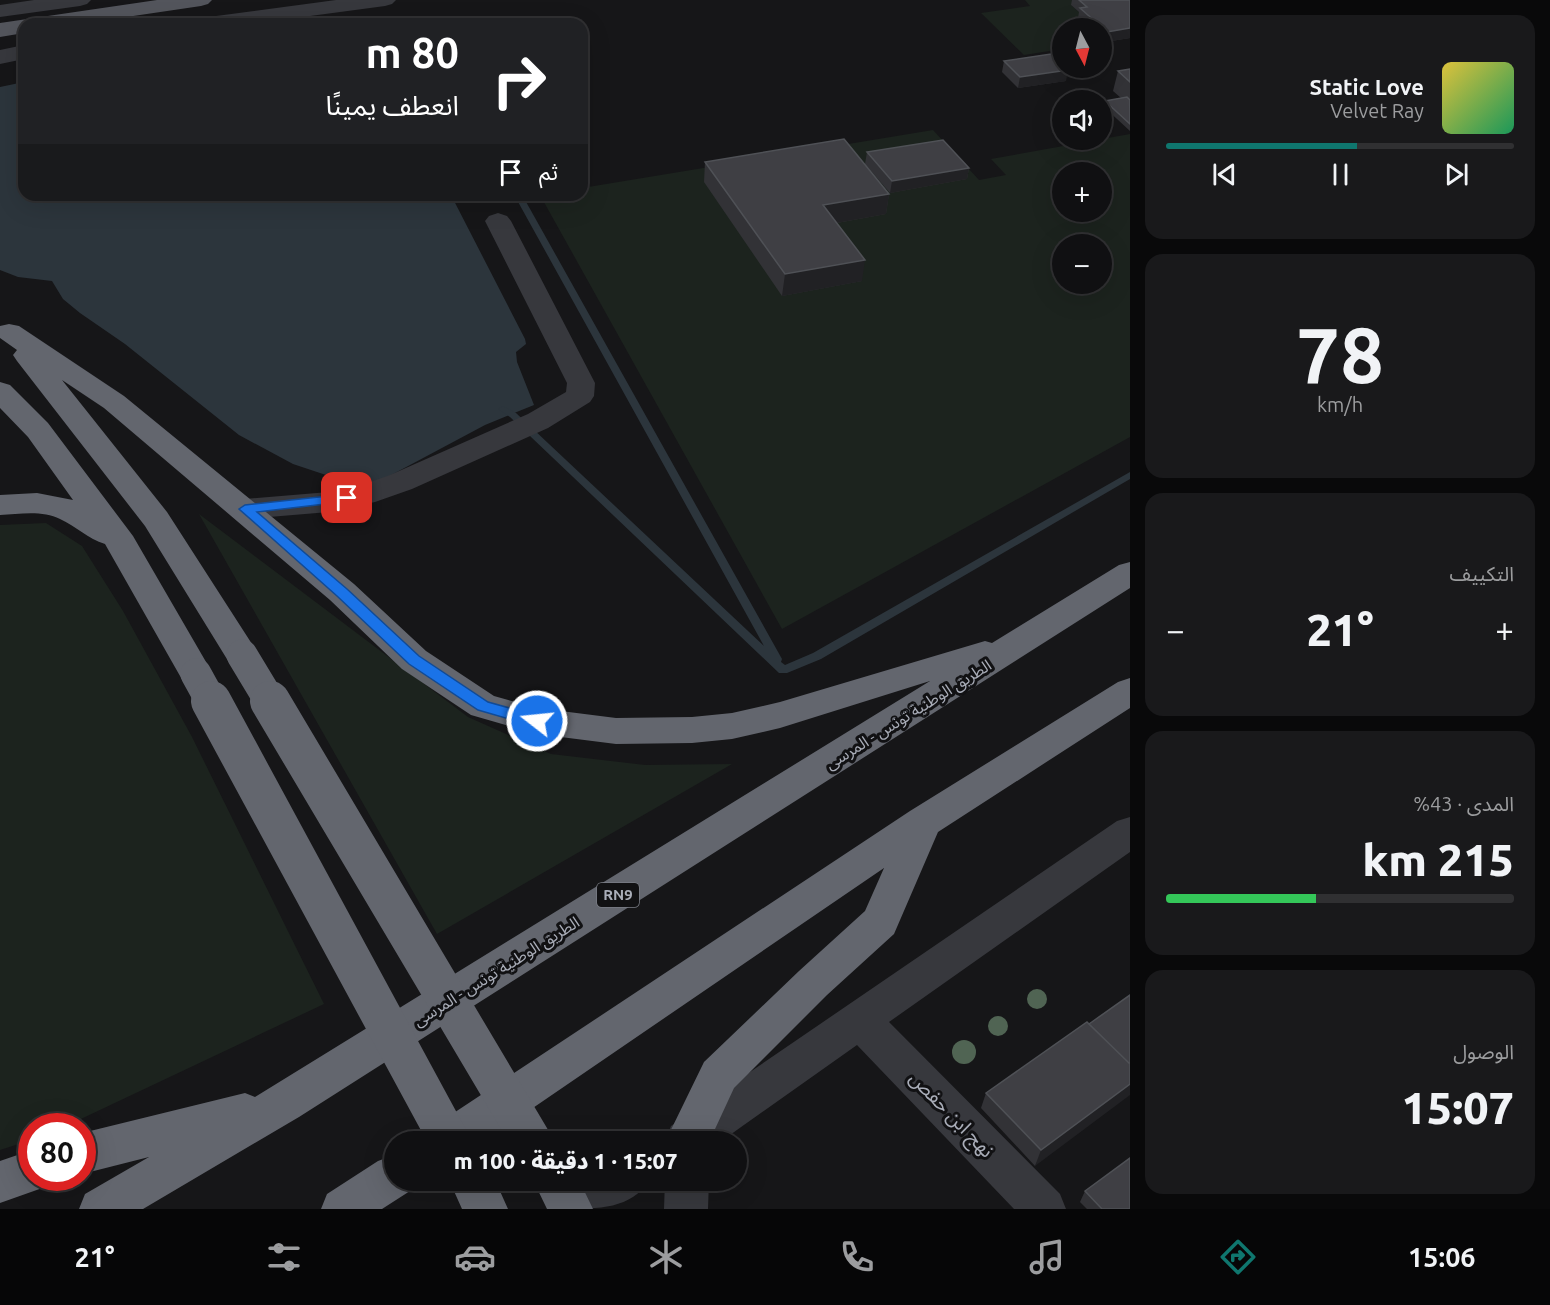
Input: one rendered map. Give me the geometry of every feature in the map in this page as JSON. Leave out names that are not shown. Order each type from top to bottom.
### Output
[{"type":"highway","points":[[4,329],[114,402],[342,592],[414,660],[483,706],[537,721],[616,731],[692,730],[732,726],[780,716],[908,675],[1021,643]]},
{"type":"highway","points":[[4,329],[156,519],[242,655],[525,1131]]},
{"type":"highway","points":[[0,391],[38,430],[122,544],[196,674],[442,1131]]},
{"type":"highway","points":[[0,506],[37,503],[68,509],[122,544]]},
{"type":"highway","name":"الطريق الوطنية تونس - المرسى","points":[[101,1209],[284,1103],[1130,573]]},
{"type":"highway","points":[[464,1131],[923,822],[1130,691]]},
{"type":"highway","points":[[695,1131],[719,1075],[813,983],[880,922],[923,822]]},
{"type":"highway","points":[[96,1150],[284,1103]]},
{"type":"highway","points":[[0,1182],[18,1176]]},
{"type":"highway","points":[[343,1209],[384,1183]]},
{"type":"highway","points":[[362,1209],[384,1186]]},
{"type":"highway","points":[[477,1191],[486,1209]]},
{"type":"highway","points":[[561,1191],[571,1209]]},
{"type":"main road","points":[[76,18],[201,0]]},
{"type":"main road","points":[[0,30],[18,27]]},
{"type":"street","points":[[0,11],[80,0]]},
{"type":"street","points":[[247,18],[385,0]]},
{"type":"street","points":[[0,57],[18,53]]},
{"type":"street","points":[[245,509],[329,502],[364,495],[401,482],[538,421],[580,396],[581,383],[498,221]]},
{"type":"street","points":[[712,1131],[859,1019],[1130,832]]},
{"type":"street","name":"نهج ابن حفص","points":[[859,1019],[1044,1209]]},
{"type":"street","points":[[585,1209],[611,1191]]},
{"type":"street","points":[[686,1191],[686,1209]]},
{"type":"shaded area","points":[[1025,0],[1102,0],[1071,5],[1085,18],[1052,18],[1052,51],[1024,55],[981,13],[1030,6]]},
{"type":"shaded area","points":[[18,83],[18,201],[454,201],[525,339],[526,344],[516,352],[517,362],[534,405],[485,425],[380,481],[364,486],[293,464],[239,435],[125,344],[63,299],[52,281],[18,277],[0,270],[0,87]]},
{"type":"shaded area","points":[[933,130],[979,180],[1006,175],[991,159],[1052,148],[1052,150],[1112,150],[1112,137],[1130,134],[1130,437],[782,629],[543,201],[588,201],[588,187]]},
{"type":"shaded area","points":[[199,514],[468,717],[551,754],[645,765],[732,764],[437,934]]},
{"type":"shaded area","points":[[46,523],[82,546],[123,611],[192,737],[324,1004],[93,1113],[18,1113],[18,1144],[0,1150],[0,525]]},
{"type":"building","points":[[1079,0],[1130,0],[1130,28],[1112,31],[1112,18],[1091,18],[1080,8],[1087,7]]},
{"type":"building","points":[[1051,54],[1052,72],[1020,77],[1004,61]]},
{"type":"building","points":[[1130,69],[1130,82],[1118,71]]},
{"type":"building","points":[[1127,97],[1130,100],[1130,124],[1112,107],[1112,100]]},
{"type":"building","points":[[844,139],[889,194],[823,205],[865,260],[785,274],[705,162]]},
{"type":"building","points":[[943,140],[969,168],[892,181],[867,152]]},
{"type":"building","points":[[1130,995],[1130,1064],[1089,1024]]},
{"type":"building","points":[[1087,1022],[1130,1064],[1130,1084],[1041,1150],[986,1093]]},
{"type":"building","points":[[1130,1158],[1130,1209],[1102,1209],[1085,1191]]},
{"type":"waterway","points":[[522,201],[777,659]]},
{"type":"waterway","points":[[503,409],[513,415],[783,670],[817,656],[1130,475]]},
{"type":"route","points":[[347,498],[329,502],[245,509],[342,592],[414,660],[483,706],[537,721]]}]
